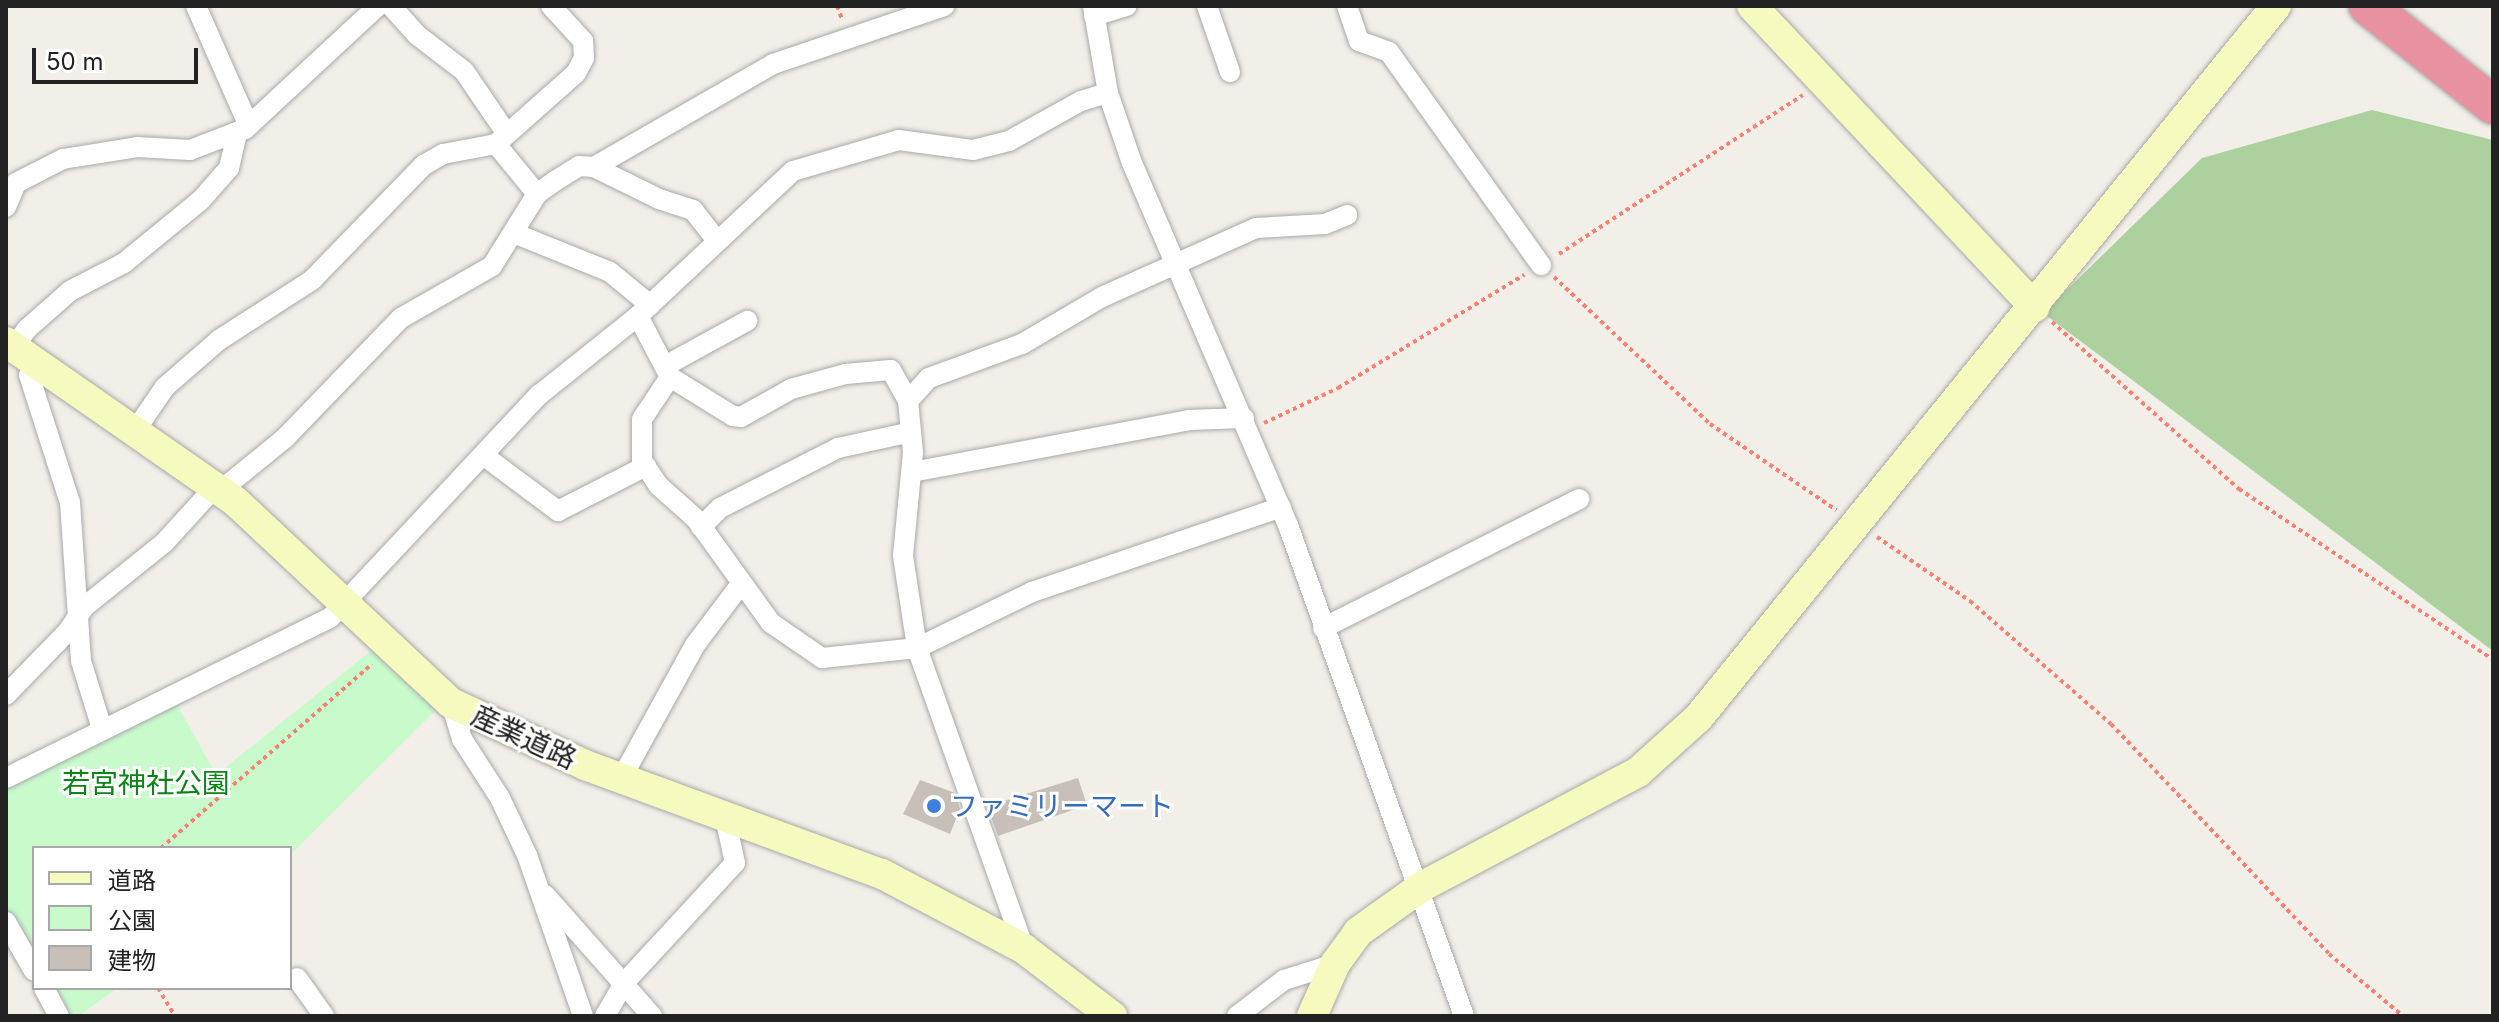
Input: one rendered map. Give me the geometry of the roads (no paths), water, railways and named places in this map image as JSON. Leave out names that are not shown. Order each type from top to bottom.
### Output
[{"type":"highway","points":[[2368,6],[2493,105]]},
{"type":"street","points":[[102,729],[81,661],[70,503],[19,351],[46,311],[124,263],[201,200],[229,168],[243,129],[196,6]]},
{"type":"street","points":[[6,207],[16,183],[63,159],[137,147],[190,150],[243,129],[378,6]]},
{"type":"street","points":[[391,6],[417,35],[464,71],[501,139],[537,194]]},
{"type":"street","points":[[135,431],[165,387],[219,340],[312,280],[424,165],[443,154],[501,139],[576,73],[584,58],[583,41],[551,6]]},
{"type":"street","points":[[594,167],[773,64],[944,6]]},
{"type":"street","points":[[1126,6],[1093,11],[1108,93],[1132,163],[1179,263],[1281,507],[1358,732],[1421,887],[1464,1016]]},
{"type":"street","points":[[1207,6],[1230,72]]},
{"type":"street","points":[[1347,6],[1359,41],[1389,52],[1541,265]]},
{"type":"street","points":[[1752,6],[2035,307]]},
{"type":"street","points":[[1312,1016],[1335,964],[1358,932],[1421,887],[1638,772],[1699,717],[2035,307],[2276,6]]},
{"type":"street","points":[[6,778],[102,729],[218,677],[330,618],[539,395],[644,310],[716,239],[793,171],[899,140],[973,150],[1009,141],[1081,101],[1108,93]]},
{"type":"street","points":[[6,695],[68,631],[76,615],[164,543],[218,489],[285,438],[401,318],[492,266],[516,234],[537,194],[579,166],[594,167],[659,199],[693,210],[716,239]]},
{"type":"street","points":[[908,401],[929,378],[1022,344],[1069,314],[1256,228],[1325,224],[1347,215]]},
{"type":"street","points":[[516,234],[610,272],[644,310],[668,372],[741,417],[791,389],[879,368],[891,370],[908,401],[911,432],[912,472],[903,556],[917,648],[1024,949]]},
{"type":"street","points":[[747,321],[668,372],[642,419],[639,438],[646,466],[701,527],[771,623],[822,658],[917,648],[1032,592],[1281,507]]},
{"type":"street","name":"産業道路","points":[[19,351],[218,489],[303,563],[389,650],[451,703],[621,779],[882,874],[1024,949],[1112,1016]]},
{"type":"street","points":[[912,472],[1189,420],[1246,424]]},
{"type":"street","points":[[701,527],[733,501],[838,448],[911,432]]},
{"type":"street","points":[[483,455],[558,511],[646,466]]},
{"type":"street","points":[[1323,628],[1579,499]]},
{"type":"street","points":[[621,779],[695,645],[741,584]]},
{"type":"street","points":[[451,703],[462,739],[500,798],[539,889],[583,1016]]},
{"type":"street","points":[[605,1016],[625,982],[735,863],[725,817]]},
{"type":"street","points":[[539,889],[625,982],[652,1016]]},
{"type":"street","points":[[6,922],[32,968]]},
{"type":"street","points":[[1237,1016],[1284,980],[1335,964]]},
{"type":"street","points":[[297,978],[324,1016]]},
{"type":"street","points":[[45,990],[59,1016]]},
{"type":"place","name":"ファミリーマート","points":[[934,806]]},
{"type":"park label","name":"若宮神社公園","points":[[146,783]]}]
